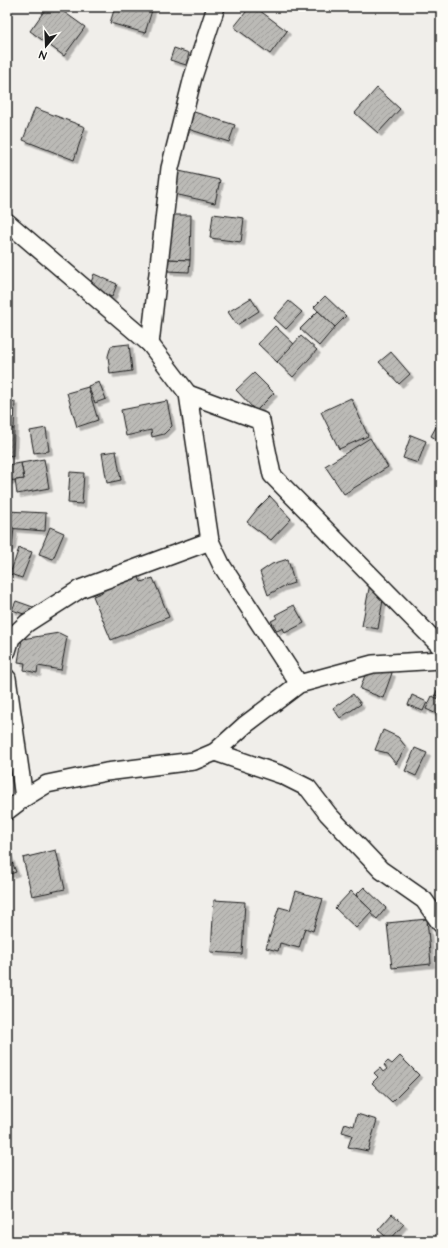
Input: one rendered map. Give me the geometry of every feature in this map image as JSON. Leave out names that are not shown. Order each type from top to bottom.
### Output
[{"type":"street","points":[[150,344],[170,168],[193,76],[216,7]]},
{"type":"street","points":[[7,222],[150,344],[188,394],[210,541],[222,566],[299,684]]},
{"type":"street","points":[[188,394],[261,421],[272,476],[441,648]]},
{"type":"street","points":[[7,651],[11,638],[27,623],[80,589],[210,541]]},
{"type":"street","points":[[7,812],[24,798],[47,784],[106,772],[194,761],[215,752],[244,725],[299,684],[372,664],[441,660]]},
{"type":"street","points":[[7,678],[24,798]]},
{"type":"street","points":[[215,752],[282,776],[308,788],[328,814],[382,870],[424,900],[441,924]]},
{"type":"building","points":[[47,7],[57,7],[85,27],[64,56],[30,31]]},
{"type":"building","points":[[115,7],[153,7],[145,33],[110,23]]},
{"type":"building","points":[[250,7],[255,7],[287,31],[270,54],[234,27]]},
{"type":"building","points":[[174,48],[189,53],[186,65],[170,60]]},
{"type":"building","points":[[377,88],[400,109],[378,133],[355,113]]},
{"type":"building","points":[[35,108],[85,127],[74,160],[23,140]]},
{"type":"building","points":[[191,111],[235,125],[229,142],[185,128]]},
{"type":"building","points":[[179,171],[220,180],[215,203],[174,194]]},
{"type":"building","points":[[213,214],[244,218],[241,242],[210,238]]},
{"type":"building","points":[[168,215],[191,215],[190,260],[167,259]]},
{"type":"building","points":[[167,259],[190,260],[189,272],[167,271]]},
{"type":"building","points":[[94,274],[117,284],[112,297],[89,288]]},
{"type":"building","points":[[325,296],[346,316],[335,327],[314,307]]},
{"type":"building","points":[[251,298],[259,311],[237,325],[228,312]]},
{"type":"building","points":[[289,301],[302,312],[286,329],[274,318]]},
{"type":"building","points":[[318,311],[335,327],[319,346],[300,329]]},
{"type":"building","points":[[275,326],[295,345],[277,362],[258,344]]},
{"type":"building","points":[[301,336],[317,350],[293,377],[277,362]]},
{"type":"building","points":[[129,344],[132,371],[110,374],[108,356],[111,346]]},
{"type":"building","points":[[391,352],[410,374],[399,384],[379,362]]},
{"type":"building","points":[[254,373],[274,393],[256,411],[236,390]]},
{"type":"building","points":[[99,382],[106,399],[95,403],[88,386]]},
{"type":"building","points":[[88,387],[98,420],[77,427],[67,393]]},
{"type":"building","points":[[351,398],[368,436],[339,449],[321,412]]},
{"type":"building","points":[[15,401],[14,429],[7,429],[7,404]]},
{"type":"building","points":[[167,401],[172,426],[164,434],[152,437],[151,430],[126,436],[121,410]]},
{"type":"building","points":[[441,418],[441,442],[431,436]]},
{"type":"building","points":[[46,428],[49,451],[34,453],[30,431]]},
{"type":"building","points":[[7,429],[14,429],[13,456],[7,455]]},
{"type":"building","points":[[411,435],[426,441],[418,463],[403,458]]},
{"type":"building","points":[[370,438],[388,467],[344,494],[325,466]]},
{"type":"building","points":[[116,451],[121,480],[107,483],[102,453]]},
{"type":"building","points":[[44,459],[49,488],[17,494],[15,480],[24,479],[21,463]]},
{"type":"building","points":[[21,463],[24,479],[7,481],[7,465]]},
{"type":"building","points":[[70,472],[84,473],[82,504],[68,503]]},
{"type":"building","points":[[270,496],[291,519],[271,540],[247,522]]},
{"type":"building","points":[[7,511],[46,513],[45,531],[7,528]]},
{"type":"building","points":[[50,527],[64,533],[53,559],[39,554]]},
{"type":"building","points":[[7,528],[14,528],[12,546],[7,548]]},
{"type":"building","points":[[19,548],[32,552],[22,578],[10,574]]},
{"type":"building","points":[[288,559],[294,583],[282,587],[268,595],[260,572],[272,564]]},
{"type":"building","points":[[136,571],[141,582],[153,578],[169,617],[111,640],[93,596],[103,592],[100,585]]},
{"type":"building","points":[[370,583],[384,594],[378,629],[362,626]]},
{"type":"building","points":[[16,601],[33,607],[30,616],[12,610]]},
{"type":"building","points":[[294,605],[304,623],[285,633],[283,628],[277,631],[271,621],[277,618],[275,615]]},
{"type":"building","points":[[59,633],[67,637],[61,670],[38,666],[37,673],[24,670],[25,663],[18,662],[22,639]]},
{"type":"building","points":[[368,667],[375,667],[392,673],[383,698],[360,689]]},
{"type":"building","points":[[441,682],[441,697],[435,695]]},
{"type":"building","points":[[353,694],[361,704],[340,718],[333,708]]},
{"type":"building","points":[[412,695],[427,702],[423,711],[408,705]]},
{"type":"building","points":[[432,696],[441,700],[441,716],[426,709]]},
{"type":"building","points":[[441,721],[441,733],[436,731]]},
{"type":"building","points":[[383,730],[398,737],[406,747],[396,764],[387,753],[375,750]]},
{"type":"building","points":[[415,748],[427,753],[416,776],[405,771]]},
{"type":"building","points":[[7,849],[16,872],[7,875]]},
{"type":"building","points":[[56,850],[65,889],[32,896],[23,858]]},
{"type":"building","points":[[364,887],[386,908],[377,919],[370,913],[372,911],[356,895]]},
{"type":"building","points":[[296,891],[323,899],[313,931],[305,928],[299,948],[280,943],[278,951],[266,948],[279,907],[290,910]]},
{"type":"building","points":[[351,891],[372,911],[356,928],[335,908]]},
{"type":"building","points":[[214,900],[245,902],[242,954],[211,952]]},
{"type":"building","points":[[427,919],[431,964],[392,968],[387,923]]},
{"type":"building","points":[[400,1056],[419,1075],[392,1102],[372,1083],[378,1077],[374,1073],[380,1068],[383,1072],[387,1069],[384,1065],[388,1061],[392,1064]]},
{"type":"building","points":[[357,1114],[377,1120],[368,1151],[348,1147],[352,1135],[342,1132],[345,1123],[354,1126]]},
{"type":"building","points":[[392,1214],[404,1224],[390,1240],[378,1230]]}]
